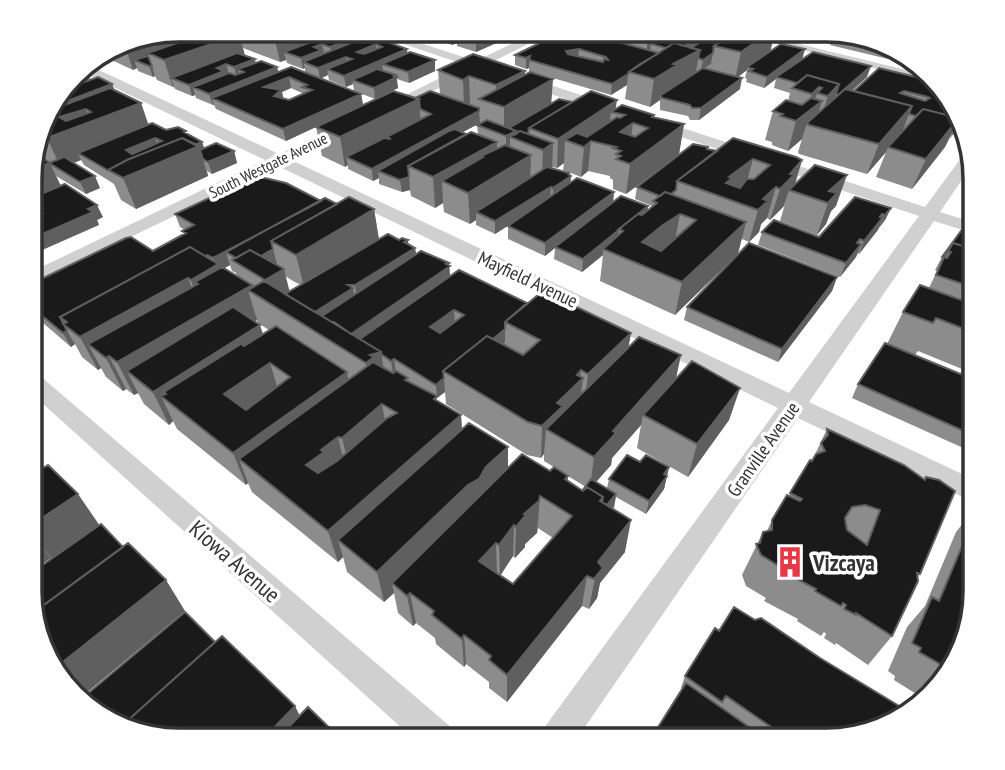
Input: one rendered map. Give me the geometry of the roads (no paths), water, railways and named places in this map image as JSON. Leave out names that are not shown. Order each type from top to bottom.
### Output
[{"type":"street","points":[[405,42],[619,112]]},
{"type":"street","name":"South Westgate Avenue","points":[[42,274],[525,42]]},
{"type":"street","points":[[777,42],[915,75]]},
{"type":"street","name":"Mayfield Avenue","points":[[94,72],[963,486]]},
{"type":"street","points":[[646,121],[963,225]]},
{"type":"street","name":"Granville Avenue","points":[[565,728],[962,168]]},
{"type":"street","name":"Kiowa Avenue","points":[[42,391],[426,728]]},
{"type":"place","name":"Vizcaya","points":[[790,562]]}]
